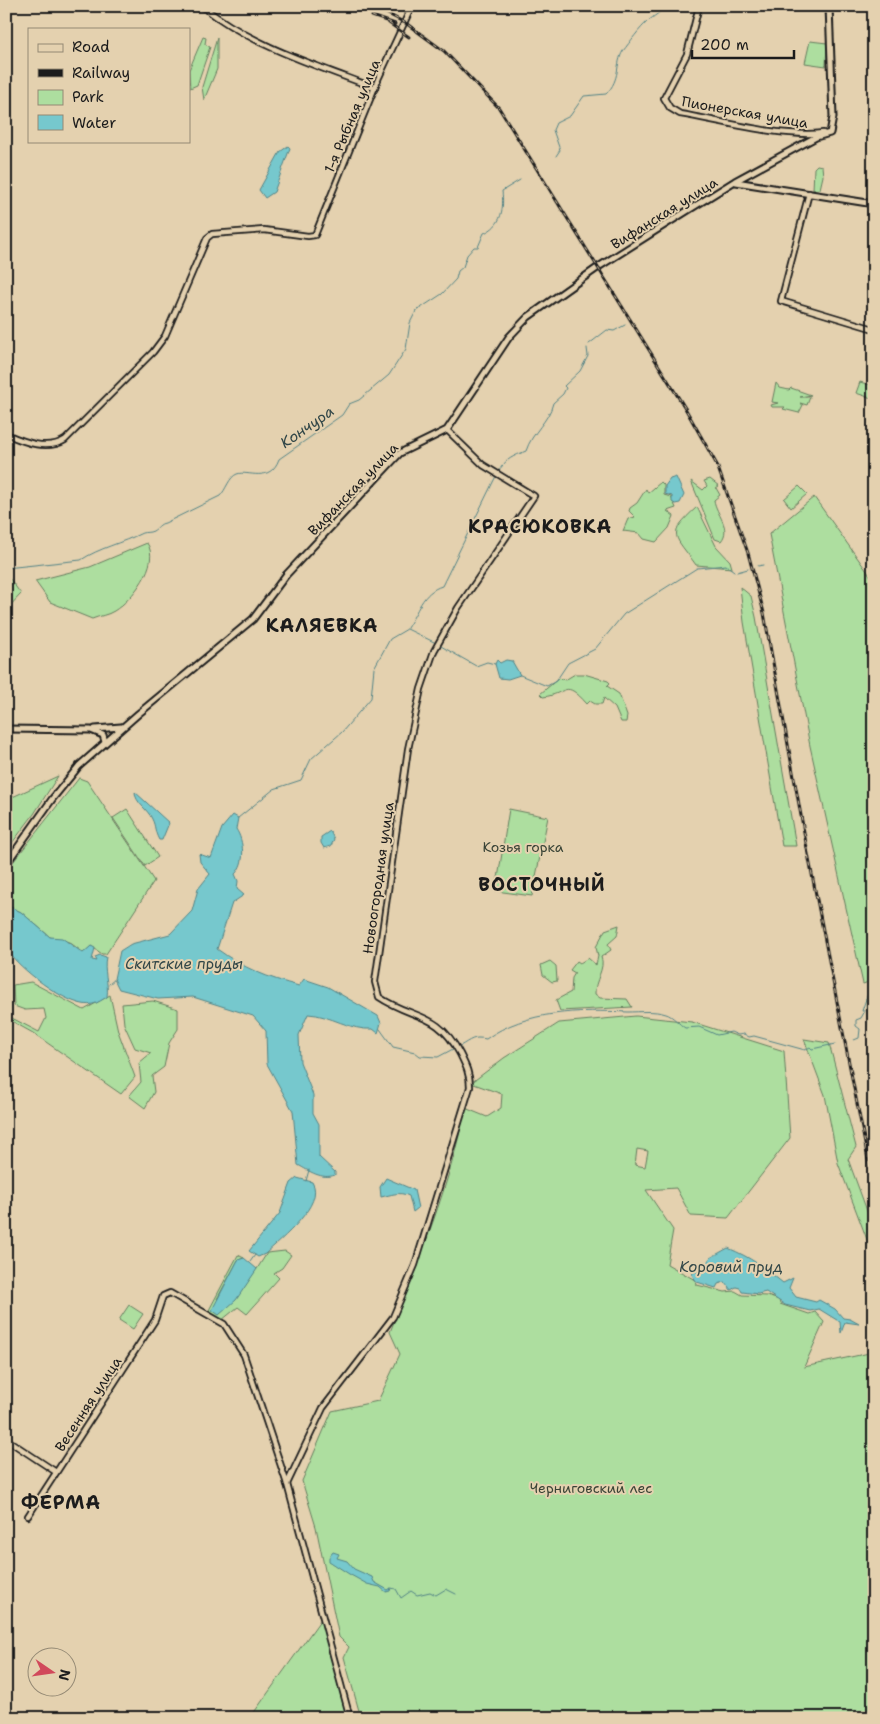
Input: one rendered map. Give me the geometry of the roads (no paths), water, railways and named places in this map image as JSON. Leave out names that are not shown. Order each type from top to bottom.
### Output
[{"type":"main road","points":[[829,6],[833,117],[830,133]]},
{"type":"main road","points":[[869,6],[874,9]]},
{"type":"main road","name":"Вифанская улица","points":[[6,864],[52,798],[79,766],[105,742],[253,619],[286,575],[400,453],[447,430],[509,337],[528,317],[600,266],[736,182],[816,137],[830,133]]},
{"type":"main road","points":[[736,182],[874,204]]},
{"type":"main road","points":[[6,729],[91,730],[124,726]]},
{"type":"main road","points":[[91,730],[103,735],[105,742]]},
{"type":"street","points":[[202,6],[224,24],[252,39],[375,88]]},
{"type":"street","name":"1-я Рыбная улица","points":[[6,434],[45,446],[66,440],[153,352],[165,336],[207,238],[212,234],[264,230],[308,236],[315,235],[375,88],[412,6]]},
{"type":"street","name":"Пионерская улица","points":[[699,6],[687,54],[664,98],[670,108],[680,114],[794,133],[812,135],[830,133]]},
{"type":"street","points":[[809,193],[781,301],[874,329]]},
{"type":"street","name":"Новоогородная улица","points":[[287,1484],[323,1408],[393,1317],[408,1284],[470,1087],[470,1073],[448,1034],[436,1023],[383,1000],[376,990],[379,950],[408,749],[421,689],[439,642],[462,602],[534,496],[483,465],[447,430]]},
{"type":"street","name":"Весенняя улица","points":[[28,1516],[155,1320],[160,1301],[170,1293],[224,1324],[244,1355],[287,1484]]},
{"type":"street","points":[[6,1438],[56,1472]]},
{"type":"street","points":[[287,1484],[350,1718]]},
{"type":"water","points":[[288,146],[290,148],[274,192],[265,198],[259,190],[280,152]]},
{"type":"water","points":[[676,477],[684,495],[680,503],[675,504],[672,502],[672,496],[665,494],[665,486],[670,479]]},
{"type":"water","points":[[497,660],[500,663],[506,660],[512,661],[520,675],[508,679],[499,678],[495,664]]},
{"type":"water","points":[[135,792],[169,823],[162,840],[159,840],[152,819],[139,803]]},
{"type":"water","name":"Скитские пруды","points":[[233,815],[238,818],[236,829],[241,840],[243,852],[241,864],[235,874],[238,881],[237,889],[244,895],[232,903],[217,949],[246,967],[277,980],[299,986],[304,979],[328,987],[378,1016],[381,1023],[378,1033],[373,1029],[356,1028],[325,1017],[308,1014],[299,1035],[300,1062],[313,1095],[313,1113],[319,1124],[319,1157],[335,1172],[335,1175],[320,1176],[298,1165],[293,1111],[267,1064],[266,1031],[253,1016],[193,997],[158,999],[119,989],[114,979],[120,951],[131,944],[170,934],[192,911],[198,889],[210,874],[200,862],[199,854],[211,858],[222,828]]},
{"type":"water","points":[[330,831],[334,839],[331,846],[324,848],[321,843],[321,837]]},
{"type":"water","points":[[6,905],[21,912],[50,937],[62,938],[83,953],[91,946],[95,948],[92,960],[97,961],[95,957],[100,955],[106,957],[107,997],[93,1004],[73,1001],[49,988],[11,955],[6,954]]},
{"type":"water","points":[[297,1178],[312,1182],[315,1191],[313,1201],[290,1231],[265,1254],[258,1257],[249,1251],[280,1213],[291,1183]]},
{"type":"water","points":[[386,1178],[414,1190],[418,1208],[413,1212],[409,1196],[395,1194],[381,1197],[380,1187]]},
{"type":"water","name":"Коровий пруд","points":[[728,1248],[757,1263],[783,1283],[793,1278],[789,1288],[796,1297],[816,1302],[819,1300],[835,1309],[843,1318],[850,1319],[859,1324],[845,1322],[841,1333],[840,1322],[819,1309],[810,1311],[785,1305],[766,1292],[758,1294],[742,1292],[740,1288],[736,1287],[731,1290],[725,1282],[718,1284],[716,1288],[697,1282],[692,1275],[693,1272],[701,1271],[710,1258]]},
{"type":"water","points":[[244,1258],[257,1269],[236,1300],[219,1315],[212,1310],[238,1260]]},
{"type":"water","points":[[333,1552],[339,1554],[337,1558],[347,1561],[354,1569],[372,1577],[374,1582],[388,1590],[391,1588],[390,1591],[386,1592],[380,1587],[367,1584],[329,1561],[329,1557]]},
{"type":"waterway","name":"Кончура","points":[[556,156],[560,150],[553,130],[556,123],[570,116],[584,96],[606,94],[614,83],[623,51],[645,24],[666,6]]},
{"type":"waterway","name":"Кончура","points":[[6,568],[81,560],[95,552],[142,533],[153,531],[161,524],[220,496],[232,478],[237,474],[265,474],[270,471],[275,467],[279,459],[342,415],[349,404],[359,400],[389,375],[406,349],[410,323],[416,311],[442,294],[456,279],[458,271],[463,267],[467,255],[474,247],[478,247],[484,233],[495,226],[501,216],[503,204],[502,191],[520,180]]},
{"type":"waterway","points":[[589,344],[607,330],[614,331],[625,325]]},
{"type":"waterway","points":[[499,471],[507,461],[526,451],[532,438],[548,415],[553,403],[563,394],[566,388],[564,386],[580,371],[588,356],[587,348]]},
{"type":"waterway","points":[[407,628],[425,598],[435,589],[442,586],[496,476]]},
{"type":"waterway","points":[[520,675],[547,686],[556,681],[568,663],[595,649],[624,614],[697,568],[726,565],[734,571]]},
{"type":"waterway","points":[[758,566],[763,565]]},
{"type":"waterway","points":[[737,572],[748,569]]},
{"type":"waterway","points":[[238,818],[274,789],[301,780],[311,759],[342,732],[371,698],[374,668],[390,639],[407,629],[436,643]]},
{"type":"waterway","points":[[439,645],[476,666],[487,662],[495,664]]},
{"type":"waterway","points":[[109,984],[115,979]]},
{"type":"waterway","points":[[854,1040],[859,1038],[860,1029],[856,1026],[856,1020],[861,1018],[865,1011],[862,1011],[867,996],[874,988]]},
{"type":"waterway","points":[[460,1046],[475,1038],[486,1039],[502,1029],[536,1017],[592,1011],[647,1011],[661,1013],[671,1016],[685,1028],[699,1027],[717,1035],[731,1032],[738,1035],[744,1034],[749,1037],[754,1036],[805,1050],[810,1047],[812,1049],[835,1044]]},
{"type":"waterway","points":[[380,1029],[393,1047],[415,1052],[420,1056],[438,1057],[453,1049]]},
{"type":"waterway","points":[[306,1181],[309,1170]]},
{"type":"waterway","points":[[250,1262],[255,1255]]},
{"type":"waterway","points":[[391,1588],[396,1589],[401,1598],[411,1591],[417,1595],[430,1592],[436,1595],[446,1589],[456,1594]]},
{"type":"railway","points":[[373,6],[407,24],[444,51],[499,108],[685,408],[717,465],[748,553],[764,613],[808,854],[874,1190]]},
{"type":"railway","points":[[372,16],[395,24]]},
{"type":"railway","points":[[389,23],[409,37]]},
{"type":"district","name":"КРАСЮКОВКА","points":[[540,526]]},
{"type":"district","name":"КАЛЯЕВКА","points":[[322,625]]},
{"type":"district","name":"ВОСТОЧНЫЙ","points":[[542,884]]},
{"type":"district","name":"ФЕРМА","points":[[61,1502]]},
{"type":"park label","name":"Козья горка","points":[[523,847]]},
{"type":"park label","name":"Черниговский лес","points":[[591,1488]]}]
